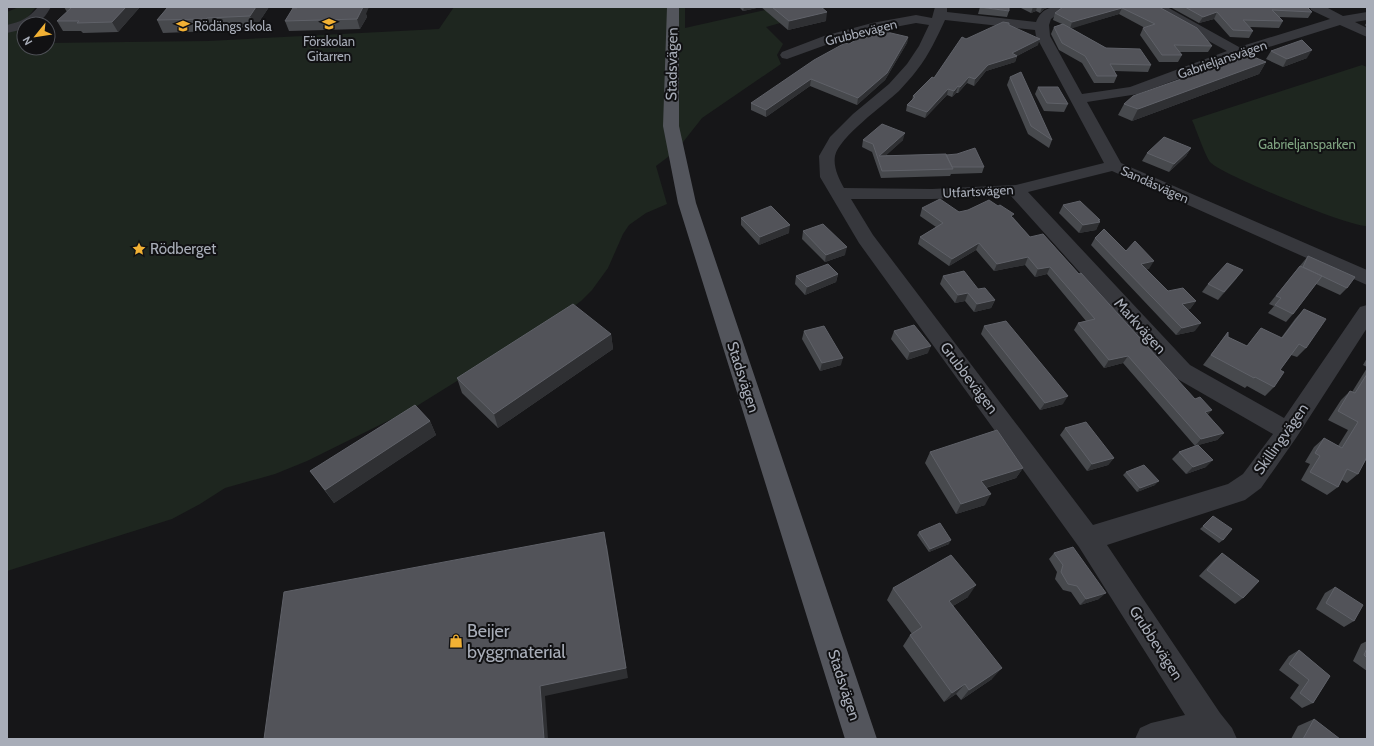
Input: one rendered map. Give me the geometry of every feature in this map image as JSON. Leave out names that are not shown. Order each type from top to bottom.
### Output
[{"type":"main road","name":"Stadsvägen","points":[[673,7],[671,126],[687,203],[705,263],[861,739]]},
{"type":"street","points":[[38,16],[45,7]]},
{"type":"street","points":[[939,15],[1041,27],[1043,20],[1048,14],[1061,7]]},
{"type":"street","points":[[1157,7],[1238,52]]},
{"type":"street","points":[[1316,7],[1367,33]]},
{"type":"street","name":"Grubbevägen","points":[[787,55],[829,39],[872,27],[939,15]]},
{"type":"street","name":"Grubbevägen","points":[[939,15],[926,46],[912,66],[894,87],[849,127],[832,148],[827,156],[829,177],[866,239],[1088,539],[1215,732]]},
{"type":"street","name":"Gabrieljansvägen","points":[[1077,99],[1133,91],[1238,52],[1341,20],[1367,16]]},
{"type":"street","name":"Sandåsvägen","points":[[1041,27],[1046,44],[1114,166],[1367,278]]},
{"type":"street","name":"Utfartsvägen","points":[[839,193],[932,194],[1016,190],[1114,166]]},
{"type":"street","name":"Markvägen","points":[[1016,190],[1182,371],[1288,431]]},
{"type":"street","name":"Skillingvägen","points":[[1088,539],[1236,492],[1252,481],[1288,431],[1367,312]]},
{"type":"street","points":[[1151,739],[1215,732]]},
{"type":"green space","points":[[19,7],[36,7],[29,16],[16,16],[16,23],[7,27],[7,12]]},
{"type":"green space","points":[[454,7],[685,7],[685,28],[779,7],[826,7],[816,13],[766,27],[783,44],[777,55],[781,64],[702,118],[676,151],[656,166],[667,204],[646,213],[629,225],[623,234],[608,268],[592,290],[581,301],[558,318],[412,409],[307,461],[275,474],[225,488],[172,519],[7,571],[7,32],[16,30],[16,56],[56,56],[56,43],[208,41],[439,29]]},
{"type":"green space","name":"Gabrieljansparken","points":[[1362,65],[1367,67],[1367,226],[1338,219],[1260,188],[1219,168],[1208,159],[1192,120]]},
{"type":"building","points":[[72,7],[126,7],[112,22],[77,23],[79,21],[57,21]]},
{"type":"building","points":[[168,7],[256,7],[250,16],[157,20]]},
{"type":"building","points":[[363,7],[357,19],[285,21],[293,8]]},
{"type":"building","points":[[772,7],[821,7],[827,12],[789,21]]},
{"type":"building","points":[[980,7],[1009,7],[1009,11]]},
{"type":"building","points":[[1063,7],[1159,7],[1197,28],[1212,46],[1174,45],[1182,55],[1162,55],[1143,28],[1155,24],[1122,8],[1072,22],[1055,13]]},
{"type":"building","points":[[1185,7],[1307,7],[1312,12],[1272,10],[1283,21],[1243,20],[1253,31],[1233,30],[1217,12],[1203,17]]},
{"type":"building","points":[[1003,22],[1009,23],[1009,25],[1040,39],[1012,53],[1017,56],[988,65],[975,79],[969,77],[954,91],[948,89],[927,112],[907,105],[915,97],[913,96],[932,77],[934,78],[962,37],[966,39]]},
{"type":"building","points":[[1063,24],[1106,48],[1140,49],[1151,65],[1110,64],[1117,76],[1097,76],[1085,56],[1062,43],[1054,27]]},
{"type":"building","points":[[878,30],[908,37],[887,73],[858,98],[811,79],[766,110],[751,103],[814,60],[845,43],[849,44],[861,37],[864,39]]},
{"type":"building","points":[[1302,40],[1312,50],[1287,59],[1271,51]]},
{"type":"building","points":[[1249,55],[1266,62],[1138,109],[1124,104],[1133,96]]},
{"type":"building","points":[[1021,72],[1052,140],[1031,126],[1010,77]]},
{"type":"building","points":[[1038,87],[1058,87],[1068,104],[1047,103]]},
{"type":"building","points":[[882,124],[905,133],[879,156],[946,154],[953,169],[882,171],[873,144],[863,140]]},
{"type":"building","points":[[1164,137],[1191,148],[1174,164],[1147,153]]},
{"type":"building","points":[[975,148],[984,167],[952,167],[946,155],[957,154]]},
{"type":"building","points":[[940,199],[959,212],[968,210],[989,200],[1014,214],[1011,216],[1030,237],[1043,234],[1079,274],[1081,273],[1195,399],[1200,397],[1212,410],[1205,412],[1224,433],[1201,439],[1128,356],[1109,360],[1078,323],[1095,319],[1050,267],[1038,269],[1028,257],[997,264],[979,243],[952,259],[920,237],[943,223],[922,208]]},
{"type":"building","points":[[1080,201],[1100,220],[1098,220],[1100,222],[1083,225],[1063,205]]},
{"type":"building","points":[[771,206],[790,225],[760,237],[741,218]]},
{"type":"building","points":[[823,224],[847,247],[826,255],[803,231]]},
{"type":"building","points":[[1104,229],[1126,251],[1135,241],[1154,261],[1141,264],[1168,291],[1183,288],[1196,301],[1182,304],[1201,323],[1182,328],[1095,238]]},
{"type":"building","points":[[1308,256],[1355,277],[1347,288],[1303,267]]},
{"type":"building","points":[[1227,263],[1243,270],[1224,292],[1208,284]]},
{"type":"building","points":[[828,264],[838,274],[807,287],[796,276]]},
{"type":"building","points":[[1300,266],[1322,276],[1293,314],[1275,305],[1281,298],[1276,296]]},
{"type":"building","points":[[964,271],[978,289],[985,288],[995,300],[977,304],[968,293],[958,295],[943,276]]},
{"type":"building","points":[[573,304],[611,334],[494,414],[457,378]]},
{"type":"building","points":[[1304,309],[1326,319],[1306,348],[1299,344],[1280,370],[1284,372],[1274,387],[1211,355],[1228,332],[1228,337],[1247,346],[1261,328],[1282,338]]},
{"type":"building","points":[[1006,321],[1068,396],[1045,403],[984,326]]},
{"type":"building","points":[[914,325],[931,346],[910,352],[894,331]]},
{"type":"building","points":[[824,326],[843,358],[822,363],[804,331]]},
{"type":"building","points":[[1367,374],[1367,457],[1358,474],[1347,469],[1338,487],[1310,472],[1320,456],[1315,453],[1324,438],[1342,448],[1358,422],[1338,411],[1350,391],[1355,393]]},
{"type":"building","points":[[415,405],[430,421],[325,490],[310,471]]},
{"type":"building","points":[[1086,422],[1114,458],[1092,464],[1065,428]]},
{"type":"building","points":[[997,430],[1023,468],[981,481],[991,494],[961,504],[930,452]]},
{"type":"building","points":[[1198,445],[1213,460],[1193,467],[1179,452]]},
{"type":"building","points":[[1144,465],[1159,481],[1140,488],[1126,472]]},
{"type":"building","points":[[1213,516],[1232,529],[1223,540],[1203,526]]},
{"type":"building","points":[[940,523],[951,540],[930,549],[919,532]]},
{"type":"building","name":"Beijer byggmaterial","points":[[604,532],[626,668],[540,686],[544,739],[264,739],[284,592]]},
{"type":"building","points":[[1073,547],[1106,593],[1086,599],[1077,586],[1068,584],[1061,572],[1063,565],[1054,553]]},
{"type":"building","points":[[1222,553],[1259,581],[1243,598],[1207,570]]},
{"type":"building","points":[[951,555],[976,585],[949,601],[1002,668],[969,690],[965,684],[952,693],[910,635],[922,627],[893,588]]},
{"type":"building","points":[[1335,587],[1363,605],[1354,621],[1326,603]]},
{"type":"building","points":[[1367,648],[1367,658],[1364,655]]},
{"type":"building","points":[[1299,650],[1330,676],[1313,703],[1300,693],[1309,680],[1289,664]]},
{"type":"building","points":[[1314,719],[1340,739],[1303,739]]},
{"type":"place","name":"Förskolan Gitarren","points":[[329,24]]},
{"type":"place","name":"Rödängs skola","points":[[183,26]]},
{"type":"place","name":"Rödberget","points":[[139,249]]},
{"type":"place","name":"Beijer byggmaterial","points":[[456,641]]}]
